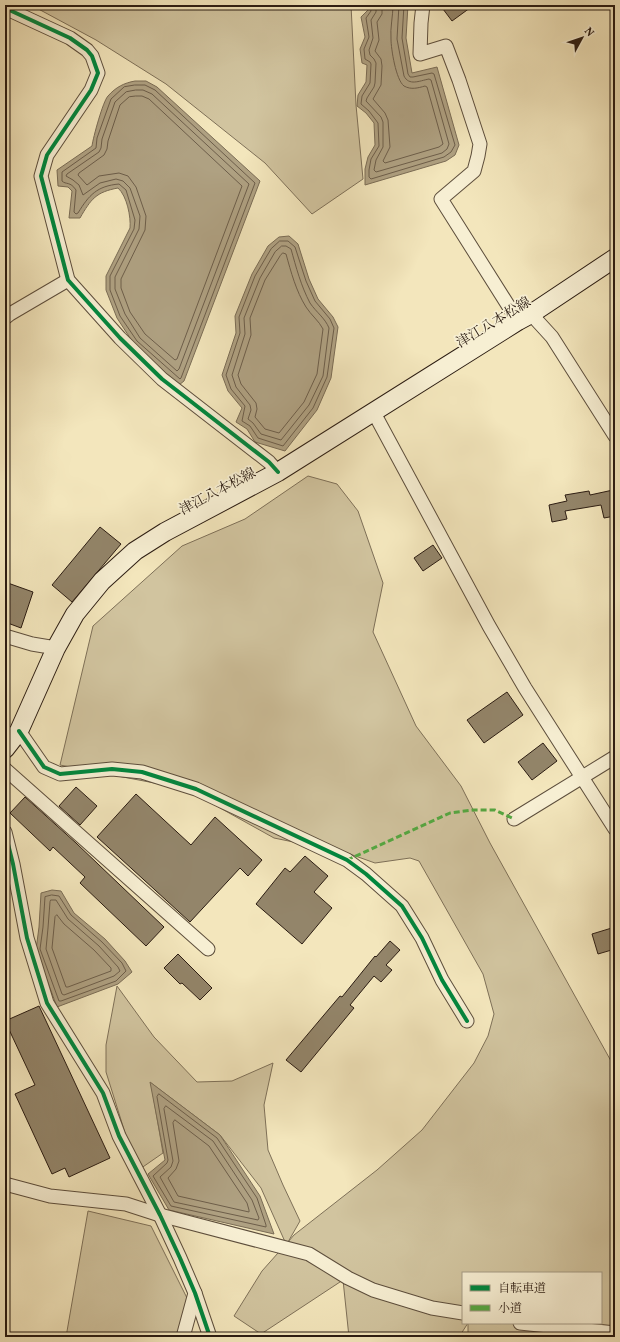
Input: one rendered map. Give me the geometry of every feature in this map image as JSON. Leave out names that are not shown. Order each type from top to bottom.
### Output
[{"type":"main road","name":"津江八本松線","points":[[5,749],[19,731],[56,648],[75,614],[102,581],[135,551],[165,532],[278,472],[615,258]]},
{"type":"street","points":[[423,5],[420,23],[420,54],[446,46],[480,144],[474,171],[441,199],[524,317],[552,337],[615,436]]},
{"type":"street","points":[[5,8],[70,38],[88,50],[92,56],[98,73],[91,90],[47,155],[41,176],[68,280],[120,338],[162,379],[269,462],[278,472]]},
{"type":"street","points":[[7,313],[68,280]]},
{"type":"street","points":[[373,411],[493,633],[525,688],[615,829]]},
{"type":"street","points":[[5,636],[32,644],[56,648]]},
{"type":"street","points":[[19,731],[44,767],[60,774],[112,769],[142,772],[196,789],[346,860],[366,874],[402,906],[422,938],[442,980],[467,1021]]},
{"type":"street","points":[[514,819],[615,757]]},
{"type":"street","points":[[5,769],[208,949]]},
{"type":"street","points":[[5,832],[13,864],[27,938],[47,1003],[103,1093],[119,1136],[160,1215],[195,1293],[210,1337]]},
{"type":"street","points":[[5,1184],[50,1196],[126,1204],[160,1215],[309,1254],[348,1278],[373,1290],[432,1308],[462,1313]]},
{"type":"street","points":[[183,1337],[195,1293]]},
{"type":"street","points":[[530,1324],[615,1333]]},
{"type":"shaded area","points":[[31,5],[351,5],[356,105],[363,179],[312,214],[265,163],[166,84],[96,40]]},
{"type":"shaded area","points":[[308,476],[337,484],[358,511],[383,583],[373,632],[416,726],[461,786],[490,843],[611,1061],[615,1065],[615,1337],[468,1337],[468,1324],[602,1324],[602,1272],[462,1272],[462,1324],[467,1324],[459,1337],[349,1337],[343,1280],[261,1334],[234,1316],[262,1271],[286,1244],[261,1188],[220,1135],[151,1083],[163,1153],[137,1171],[106,1072],[106,1045],[117,986],[154,1037],[197,1082],[232,1081],[273,1063],[264,1105],[268,1150],[300,1221],[288,1242],[294,1235],[377,1170],[422,1130],[474,1063],[488,1036],[494,1014],[483,974],[419,861],[410,858],[375,863],[347,853],[274,838],[186,789],[60,765],[93,626],[182,546],[245,519]]},
{"type":"shaded area","points":[[88,1211],[151,1226],[191,1306],[181,1337],[66,1337]]},
{"type":"water","points":[[366,5],[408,5],[406,38],[412,73],[437,67],[459,145],[455,155],[446,161],[365,185],[365,169],[368,157],[375,145],[374,123],[366,113],[357,106],[358,95],[366,82],[367,65],[362,63],[360,49],[365,37],[361,17],[368,10]]},
{"type":"water","points":[[135,81],[146,81],[157,87],[260,181],[184,381],[179,385],[134,344],[117,318],[106,290],[106,276],[130,228],[128,207],[124,196],[118,188],[99,194],[87,206],[80,218],[69,218],[72,191],[68,187],[58,186],[57,170],[92,146],[101,112],[108,96],[120,86]]},
{"type":"water","points":[[289,236],[298,244],[309,279],[318,299],[333,317],[338,327],[331,378],[317,410],[285,451],[255,442],[247,429],[236,422],[242,408],[228,391],[222,375],[236,333],[235,316],[252,274],[268,246],[279,237]]},
{"type":"water","points":[[52,890],[61,891],[74,913],[105,939],[125,961],[132,972],[118,984],[57,1007],[36,950],[41,893]]},
{"type":"water","points":[[150,1082],[220,1135],[260,1196],[274,1234],[169,1210],[148,1174],[165,1160]]},
{"type":"building","points":[[440,5],[474,5],[452,21]]},
{"type":"building","points":[[613,490],[615,497],[615,516],[604,518],[601,505],[565,511],[567,519],[552,522],[549,505],[567,501],[565,495],[589,491],[590,495]]},
{"type":"building","points":[[100,527],[121,544],[72,602],[52,585]]},
{"type":"building","points":[[433,545],[442,558],[423,571],[414,558]]},
{"type":"building","points":[[5,582],[33,592],[21,628],[5,622]]},
{"type":"building","points":[[507,692],[523,715],[484,743],[467,720]]},
{"type":"building","points":[[543,743],[557,761],[532,780],[518,762]]},
{"type":"building","points":[[76,787],[97,806],[80,825],[59,806]]},
{"type":"building","points":[[136,794],[191,845],[215,817],[262,860],[248,876],[240,868],[190,922],[97,837]]},
{"type":"building","points":[[25,797],[76,843],[164,927],[146,946],[80,883],[85,877],[53,847],[50,851],[10,813]]},
{"type":"building","points":[[305,856],[328,876],[314,892],[332,908],[302,944],[256,904],[285,868],[290,872]]},
{"type":"building","points":[[615,927],[615,949],[598,954],[592,934]]},
{"type":"building","points":[[390,941],[400,950],[386,965],[392,970],[381,982],[374,976],[350,1005],[354,1008],[301,1072],[286,1060],[340,996],[342,997],[375,956],[376,957]]},
{"type":"building","points":[[178,954],[212,988],[200,1000],[182,983],[180,984],[164,968]]},
{"type":"building","points":[[39,1006],[110,1158],[69,1177],[65,1168],[52,1174],[15,1094],[35,1085],[5,1021]]},
{"type":"marked path","points":[[347,860],[450,813],[473,810],[495,810],[514,819]]},
{"type":"cycle path","points":[[5,8],[70,38],[87,50],[92,56],[98,73],[91,90],[47,155],[41,176],[68,280],[120,338],[162,379],[269,462],[278,472]]},
{"type":"cycle path","points":[[19,731],[44,767],[60,774],[112,769],[142,772],[196,789],[347,860],[366,874],[402,906],[422,938],[442,980],[467,1021]]},
{"type":"cycle path","points":[[5,832],[13,864],[27,938],[47,1003],[103,1093],[119,1136],[160,1215],[180,1258],[195,1293],[210,1337]]}]
